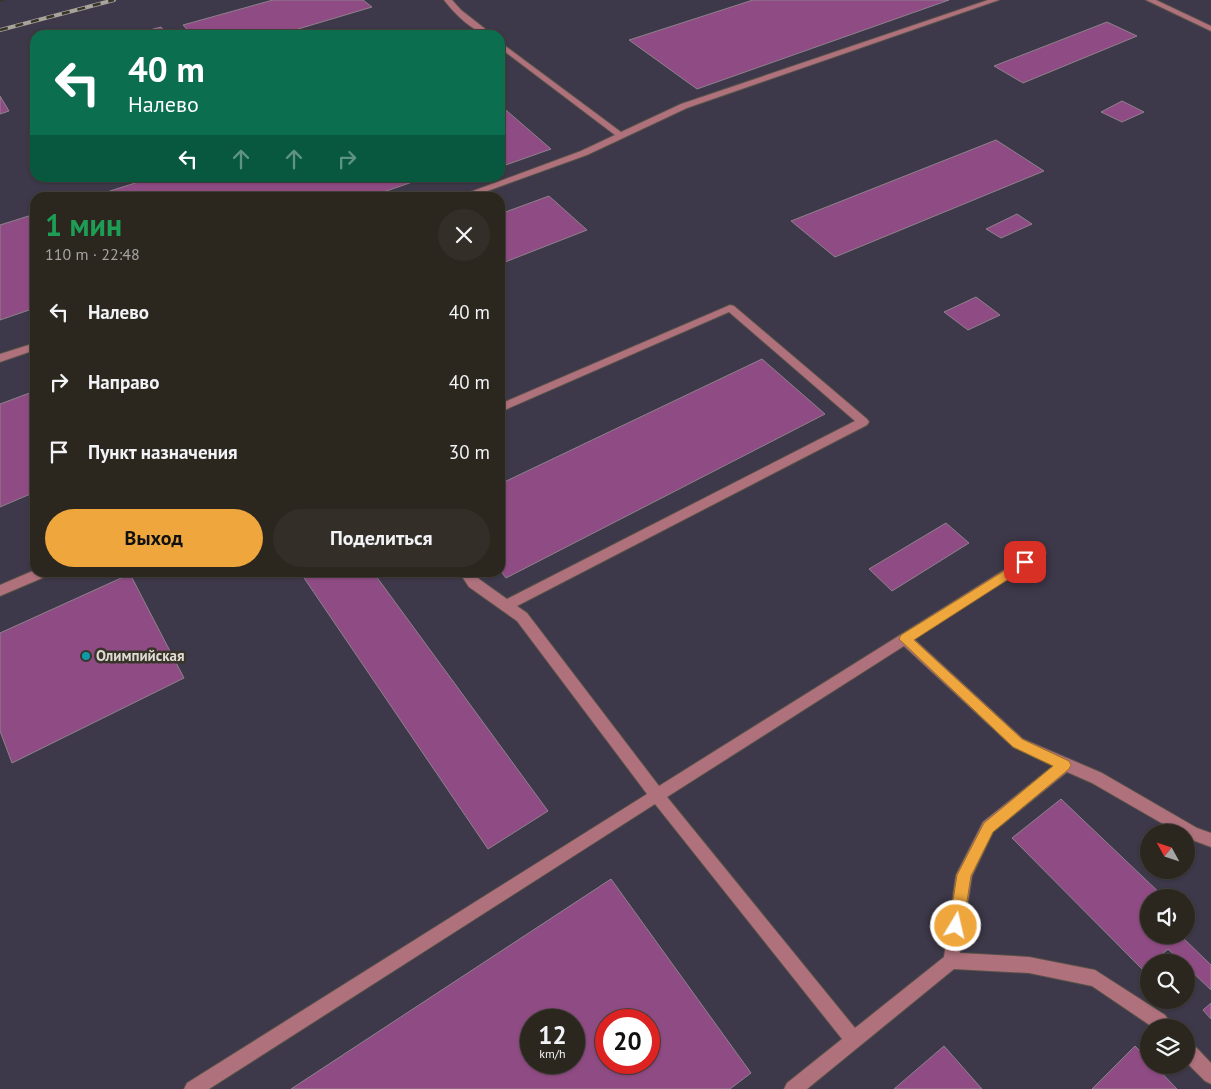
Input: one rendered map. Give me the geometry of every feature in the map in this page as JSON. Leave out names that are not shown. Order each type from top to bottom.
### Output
[{"type":"lane","points":[[448,0],[458,12],[482,30]]},
{"type":"lane","points":[[505,182],[584,154],[684,106],[995,0]]},
{"type":"lane","points":[[1150,0],[1211,29]]},
{"type":"lane","points":[[505,48],[621,136]]},
{"type":"lane","points":[[475,192],[504,182]]},
{"type":"lane","points":[[505,406],[730,308],[863,422],[506,606]]},
{"type":"lane","points":[[0,358],[30,348]]},
{"type":"lane","points":[[193,1089],[1040,553]]},
{"type":"lane","points":[[0,592],[32,577]]},
{"type":"lane","points":[[470,577],[474,583],[522,617],[658,795],[854,1040]]},
{"type":"lane","points":[[905,639],[1018,743],[1097,778],[1192,833],[1211,840]]},
{"type":"lane","points":[[792,1089],[950,961],[964,875],[988,827],[1065,765]]},
{"type":"lane","points":[[950,961],[1029,965],[1095,978],[1157,1019]]},
{"type":"lane","points":[[1195,1058],[1211,1075]]},
{"type":"shaded area","points":[[6,0],[1211,0],[1211,1089],[0,1089],[0,2]]},
{"type":"building","points":[[273,0],[363,0],[372,7],[295,30],[188,30],[183,25]]},
{"type":"building","points":[[753,0],[949,0],[697,89],[629,40]]},
{"type":"building","points":[[1107,22],[1137,36],[1023,83],[994,66]]},
{"type":"building","points":[[161,27],[163,30],[150,30]]},
{"type":"building","points":[[0,96],[9,111],[0,114]]},
{"type":"building","points":[[1122,101],[1144,112],[1122,122],[1101,112]]},
{"type":"building","points":[[505,109],[551,149],[505,165]]},
{"type":"building","points":[[996,140],[1044,171],[835,257],[791,221]]},
{"type":"building","points":[[138,182],[412,182],[383,192],[107,192]]},
{"type":"building","points":[[549,196],[587,230],[505,262],[505,212]]},
{"type":"building","points":[[1017,214],[1032,224],[1001,238],[986,229]]},
{"type":"building","points":[[30,216],[30,310],[0,320],[0,225]]},
{"type":"building","points":[[976,297],[1000,315],[968,330],[944,312]]},
{"type":"building","points":[[762,359],[825,414],[506,578],[505,482]]},
{"type":"building","points":[[30,393],[30,494],[0,507],[0,404]]},
{"type":"building","points":[[946,523],[969,543],[892,591],[869,569]]},
{"type":"building","name":"Олимпийская","points":[[123,577],[132,577],[184,678],[12,763],[0,731],[0,633]]},
{"type":"building","points":[[303,577],[377,577],[548,811],[488,849]]},
{"type":"building","points":[[1061,799],[1140,874],[1140,879],[1145,879],[1156,889],[1140,889],[1140,944],[1189,944],[1211,965],[1211,990],[1195,975],[1195,954],[1173,954],[1168,949],[1162,954],[1140,954],[1140,967],[1012,838]]},
{"type":"building","points":[[611,879],[751,1073],[730,1089],[291,1089]]},
{"type":"building","points":[[1211,1003],[1211,1019],[1203,1010]]},
{"type":"building","points":[[944,1046],[982,1089],[894,1089]]},
{"type":"building","points":[[1135,1046],[1140,1051],[1140,1074],[1163,1074],[1177,1089],[1092,1089]]},
{"type":"railway","points":[[0,30],[114,0]]},
{"type":"place","name":"Олимпийская","points":[[86,656]]},
{"type":"route","points":[[956,926],[964,875],[988,827],[1065,765],[1018,743],[905,639],[1025,562]]}]
